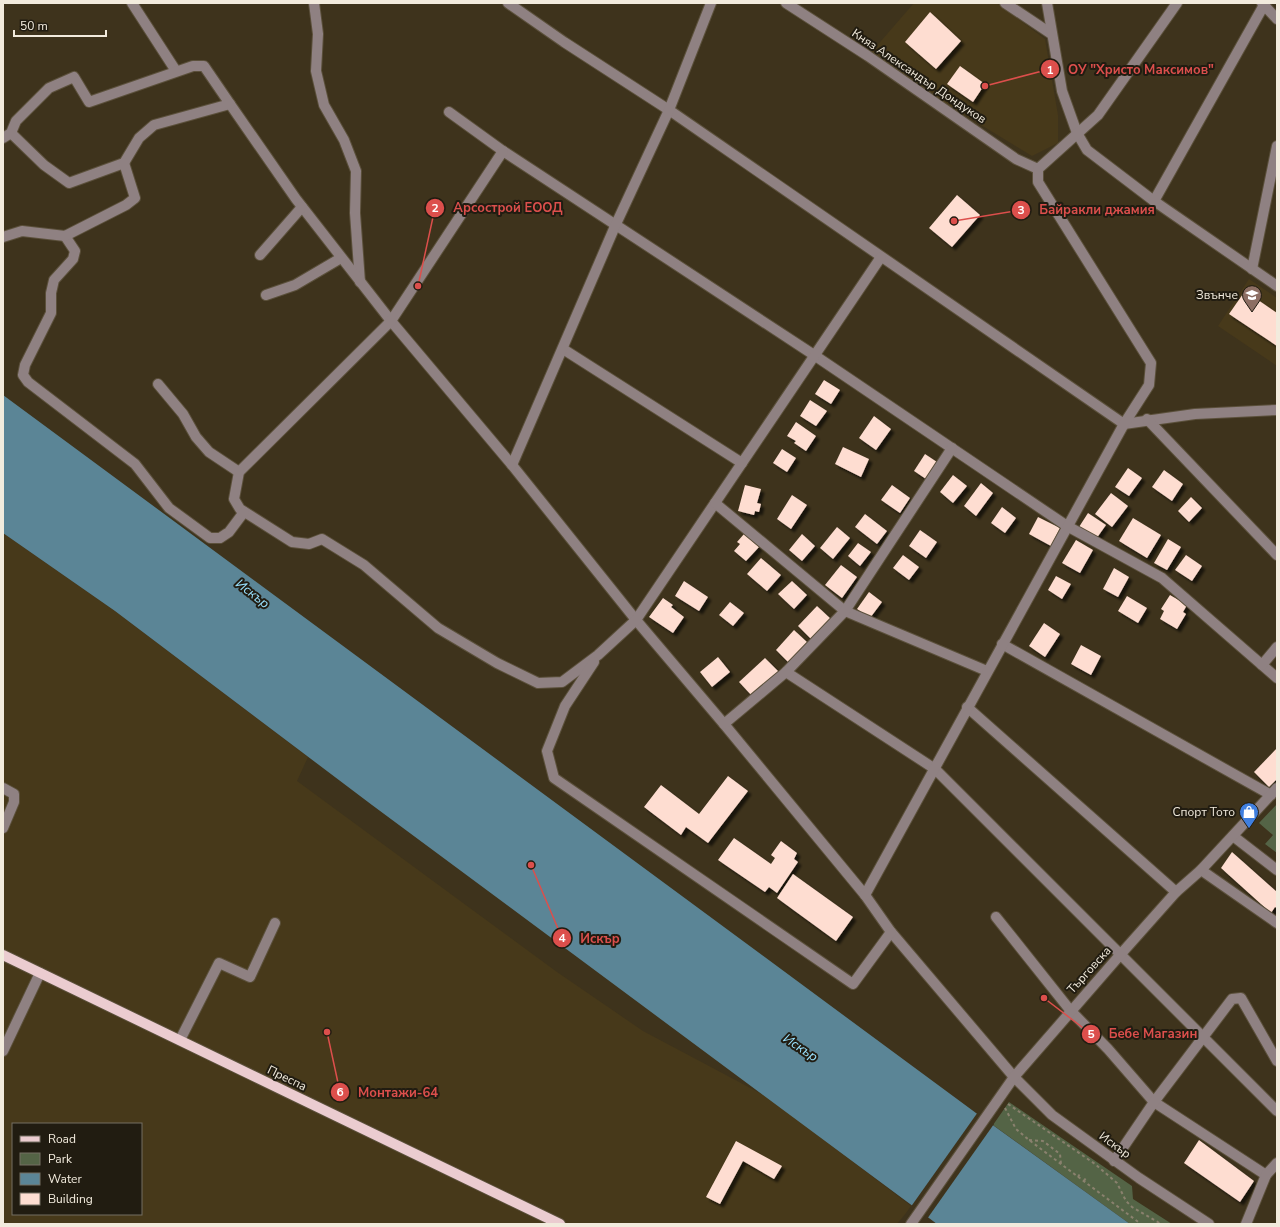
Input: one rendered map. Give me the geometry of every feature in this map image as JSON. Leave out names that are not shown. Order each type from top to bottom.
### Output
[{"type":"main road","name":"Преспа","points":[[3,955],[560,1224]]},
{"type":"street","points":[[132,3],[176,71],[89,102],[74,77],[49,88],[16,121],[7,136],[70,183],[124,163],[139,138],[154,125],[230,104]]},
{"type":"street","points":[[314,3],[318,34],[316,71],[324,106],[344,140],[356,171],[355,213],[360,282]]},
{"type":"street","points":[[508,3],[564,42],[669,110],[1124,424],[1147,419],[1195,414],[1277,410]]},
{"type":"street","points":[[512,465],[616,224],[669,110],[711,3]]},
{"type":"street","name":"Княз Александър Дондуков","points":[[786,3],[868,56],[1016,159],[1038,169]]},
{"type":"street","points":[[1005,3],[1050,33]]},
{"type":"street","points":[[1047,3],[1050,33],[1062,90],[1077,133],[1087,150],[1154,201],[1277,286]]},
{"type":"street","points":[[865,895],[1067,526],[1124,424],[1149,385],[1151,363],[1038,182],[1038,169],[1098,115],[1177,3]]},
{"type":"street","points":[[1154,201],[1263,4],[1277,19]]},
{"type":"street","name":"Искър","points":[[176,71],[193,66],[204,66],[302,207],[391,321],[512,465],[636,620],[865,895],[891,932],[1014,1077],[1052,1115],[1114,1161],[1209,1224]]},
{"type":"street","points":[[449,112],[503,151],[616,224],[1067,526],[1162,578],[1277,678]]},
{"type":"street","points":[[1252,269],[1277,146]]},
{"type":"street","points":[[503,151],[391,321],[239,472],[234,499],[240,509],[244,512],[292,542],[309,544],[322,540],[364,565],[438,628],[497,663],[538,683],[562,682],[598,655],[636,620],[881,257]]},
{"type":"street","points":[[3,236],[22,231],[65,236],[126,205],[135,198],[124,163]]},
{"type":"street","points":[[260,255],[302,207]]},
{"type":"street","points":[[65,236],[74,251],[73,259],[54,280],[51,293],[51,313],[25,365],[24,375],[28,382],[135,464],[169,508],[210,538],[220,538],[229,532],[244,512]]},
{"type":"street","points":[[266,295],[295,285],[341,258]]},
{"type":"street","points":[[563,349],[742,463]]},
{"type":"street","points":[[158,384],[184,414],[196,437],[209,452],[239,472]]},
{"type":"street","points":[[1147,419],[1277,555]]},
{"type":"street","points":[[724,724],[786,672],[845,611],[952,448]]},
{"type":"street","points":[[715,503],[845,611],[987,671]]},
{"type":"street","points":[[1002,644],[1274,791]]},
{"type":"street","points":[[1262,665],[1277,647]]},
{"type":"street","points":[[598,655],[565,706],[547,751],[554,778],[853,984],[891,932]]},
{"type":"street","points":[[786,672],[935,769],[1277,1111]]},
{"type":"street","points":[[967,707],[1176,892]]},
{"type":"street","points":[[3,788],[14,794],[14,802],[3,828]]},
{"type":"street","name":"Търговска","points":[[912,1222],[1014,1077],[1070,1010],[1176,892],[1201,870],[1274,791]]},
{"type":"street","points":[[1233,836],[1276,868]]},
{"type":"street","points":[[1201,870],[1277,924]]},
{"type":"street","points":[[996,917],[1070,1010],[1108,1049],[1154,1102],[1266,1175]]},
{"type":"street","points":[[180,1040],[219,963],[250,977],[275,924]]},
{"type":"street","points":[[3,1051],[40,973]]},
{"type":"street","points":[[1114,1161],[1154,1102],[1232,999],[1241,998],[1277,1062]]},
{"type":"street","points":[[1246,1224],[1266,1175],[1277,1163]]},
{"type":"path","points":[[1002,1094],[1005,1108],[1012,1122],[1029,1140],[1141,1224]]},
{"type":"path","points":[[1002,1094],[1009,1106],[1108,1175],[1121,1189],[1126,1201],[1132,1207],[1161,1224]]},
{"type":"path","points":[[1029,1140],[1040,1140],[1048,1144],[1060,1154],[1062,1165]]},
{"type":"path","points":[[1078,1177],[1081,1172]]},
{"type":"path","points":[[1084,1181],[1087,1176]]},
{"type":"shaded area","points":[[914,3],[997,3],[1045,39],[1058,115],[1058,143],[1032,156],[868,56]]},
{"type":"shaded area","name":"Звънче","points":[[1249,279],[1277,298],[1277,366],[1218,326]]},
{"type":"shaded area","points":[[3,533],[115,611],[308,757],[297,781],[557,972],[643,1031],[769,1098],[911,1206],[897,1224],[3,1224]]},
{"type":"green space","points":[[1277,804],[1277,853],[1265,844],[1273,835],[1259,823]]},
{"type":"green space","points":[[1009,1102],[1132,1186],[1133,1199],[1172,1224],[1130,1224],[993,1125]]},
{"type":"water","points":[[3,395],[976,1113],[1130,1224],[937,1224],[372,805],[115,611],[3,533]]},
{"type":"pier","points":[[978,1112],[994,1124],[927,1219],[910,1208]]},
{"type":"building","points":[[930,12],[961,41],[936,69],[905,42]]},
{"type":"building","points":[[960,66],[985,84],[973,102],[947,84]]},
{"type":"building","points":[[957,195],[980,215],[952,247],[929,228]]},
{"type":"building","points":[[1245,291],[1277,313],[1277,346],[1229,314]]},
{"type":"building","points":[[824,380],[840,390],[831,404],[815,394]]},
{"type":"building","points":[[810,400],[827,411],[816,426],[800,416]]},
{"type":"building","points":[[874,416],[891,429],[876,450],[859,438]]},
{"type":"building","points":[[796,422],[816,436],[806,451],[794,443],[796,441],[787,436]]},
{"type":"building","points":[[843,447],[869,459],[861,477],[835,464]]},
{"type":"building","points":[[782,449],[796,458],[787,472],[773,463]]},
{"type":"building","points":[[925,454],[940,464],[929,481],[914,471]]},
{"type":"building","points":[[1128,468],[1142,478],[1129,496],[1115,487]]},
{"type":"building","points":[[1164,470],[1183,484],[1172,501],[1152,487]]},
{"type":"building","points":[[953,475],[967,486],[953,503],[940,492]]},
{"type":"building","points":[[981,483],[993,493],[976,516],[964,506]]},
{"type":"building","points":[[745,485],[761,489],[757,503],[761,504],[759,512],[755,511],[754,515],[738,511]]},
{"type":"building","points":[[892,485],[910,498],[900,513],[881,500]]},
{"type":"building","points":[[1111,493],[1128,506],[1112,527],[1095,514]]},
{"type":"building","points":[[792,495],[807,505],[791,529],[777,519]]},
{"type":"building","points":[[1191,497],[1202,508],[1189,522],[1178,511]]},
{"type":"building","points":[[1002,507],[1016,518],[1005,533],[991,523]]},
{"type":"building","points":[[1088,513],[1106,525],[1096,539],[1079,527]]},
{"type":"building","points":[[865,514],[887,531],[877,544],[855,527]]},
{"type":"building","points":[[1038,517],[1060,528],[1051,546],[1029,534]]},
{"type":"building","points":[[1133,518],[1161,535],[1147,558],[1119,541]]},
{"type":"building","points":[[837,527],[850,538],[833,559],[820,548]]},
{"type":"building","points":[[920,530],[937,542],[926,558],[909,546]]},
{"type":"building","points":[[744,534],[759,547],[746,561],[734,551],[740,544],[737,542]]},
{"type":"building","points":[[802,534],[815,546],[802,561],[789,550]]},
{"type":"building","points":[[1168,539],[1181,547],[1167,570],[1154,563]]},
{"type":"building","points":[[1076,540],[1093,550],[1080,573],[1062,563]]},
{"type":"building","points":[[858,543],[871,552],[860,566],[848,556]]},
{"type":"building","points":[[903,555],[919,567],[909,580],[893,568]]},
{"type":"building","points":[[1186,555],[1202,566],[1192,581],[1175,570]]},
{"type":"building","points":[[761,558],[781,575],[767,591],[747,574]]},
{"type":"building","points":[[841,565],[857,577],[842,598],[825,585]]},
{"type":"building","points":[[1114,568],[1129,577],[1118,597],[1103,589]]},
{"type":"building","points":[[1056,576],[1071,584],[1062,599],[1048,590]]},
{"type":"building","points":[[684,581],[708,597],[699,611],[675,596]]},
{"type":"building","points":[[792,581],[807,595],[794,609],[778,594]]},
{"type":"building","points":[[869,592],[882,602],[870,618],[857,609]]},
{"type":"building","points":[[1170,595],[1187,605],[1183,612],[1186,614],[1177,629],[1160,619],[1164,611],[1161,609]]},
{"type":"building","points":[[1127,596],[1147,608],[1138,623],[1118,611]]},
{"type":"building","points":[[663,598],[673,605],[671,607],[684,617],[673,633],[649,617]]},
{"type":"building","points":[[730,602],[744,613],[733,626],[719,615]]},
{"type":"building","points":[[817,606],[832,620],[812,640],[798,626]]},
{"type":"building","points":[[1044,623],[1060,634],[1045,657],[1029,646]]},
{"type":"building","points":[[794,630],[808,643],[789,663],[776,650]]},
{"type":"building","points":[[1081,645],[1101,656],[1091,675],[1071,664]]},
{"type":"building","points":[[718,657],[730,672],[712,687],[700,672]]},
{"type":"building","points":[[765,658],[779,672],[753,697],[739,682]]},
{"type":"building","points":[[1277,748],[1277,779],[1269,787],[1254,772]]},
{"type":"building","points":[[728,776],[748,791],[708,843],[686,827],[681,835],[644,807],[661,785],[699,814]]},
{"type":"building","points":[[734,838],[771,864],[775,858],[771,855],[781,841],[797,853],[794,859],[798,862],[777,893],[769,887],[765,892],[718,860]]},
{"type":"building","points":[[1232,852],[1277,892],[1277,908],[1275,907],[1271,913],[1221,868]]},
{"type":"building","points":[[793,874],[853,917],[836,941],[777,898]]},
{"type":"building","points":[[1199,1140],[1254,1181],[1240,1202],[1184,1163]]},
{"type":"building","points":[[736,1141],[782,1166],[774,1179],[743,1161],[720,1204],[706,1197]]},
{"type":"place","name":"ОУ \"Христо Максимов\"","points":[[985,86]]},
{"type":"place","name":"Байракли джамия","points":[[954,221]]},
{"type":"place","name":"Арсострой ЕООД","points":[[418,286]]},
{"type":"place","name":"Звънче","points":[[1252,312]]},
{"type":"place","name":"Спорт Тото","points":[[1249,829]]},
{"type":"place","name":"Искър","points":[[531,865]]},
{"type":"place","name":"Бебе Магазин","points":[[1044,998]]},
{"type":"place","name":"Монтажи-64","points":[[327,1032]]}]
